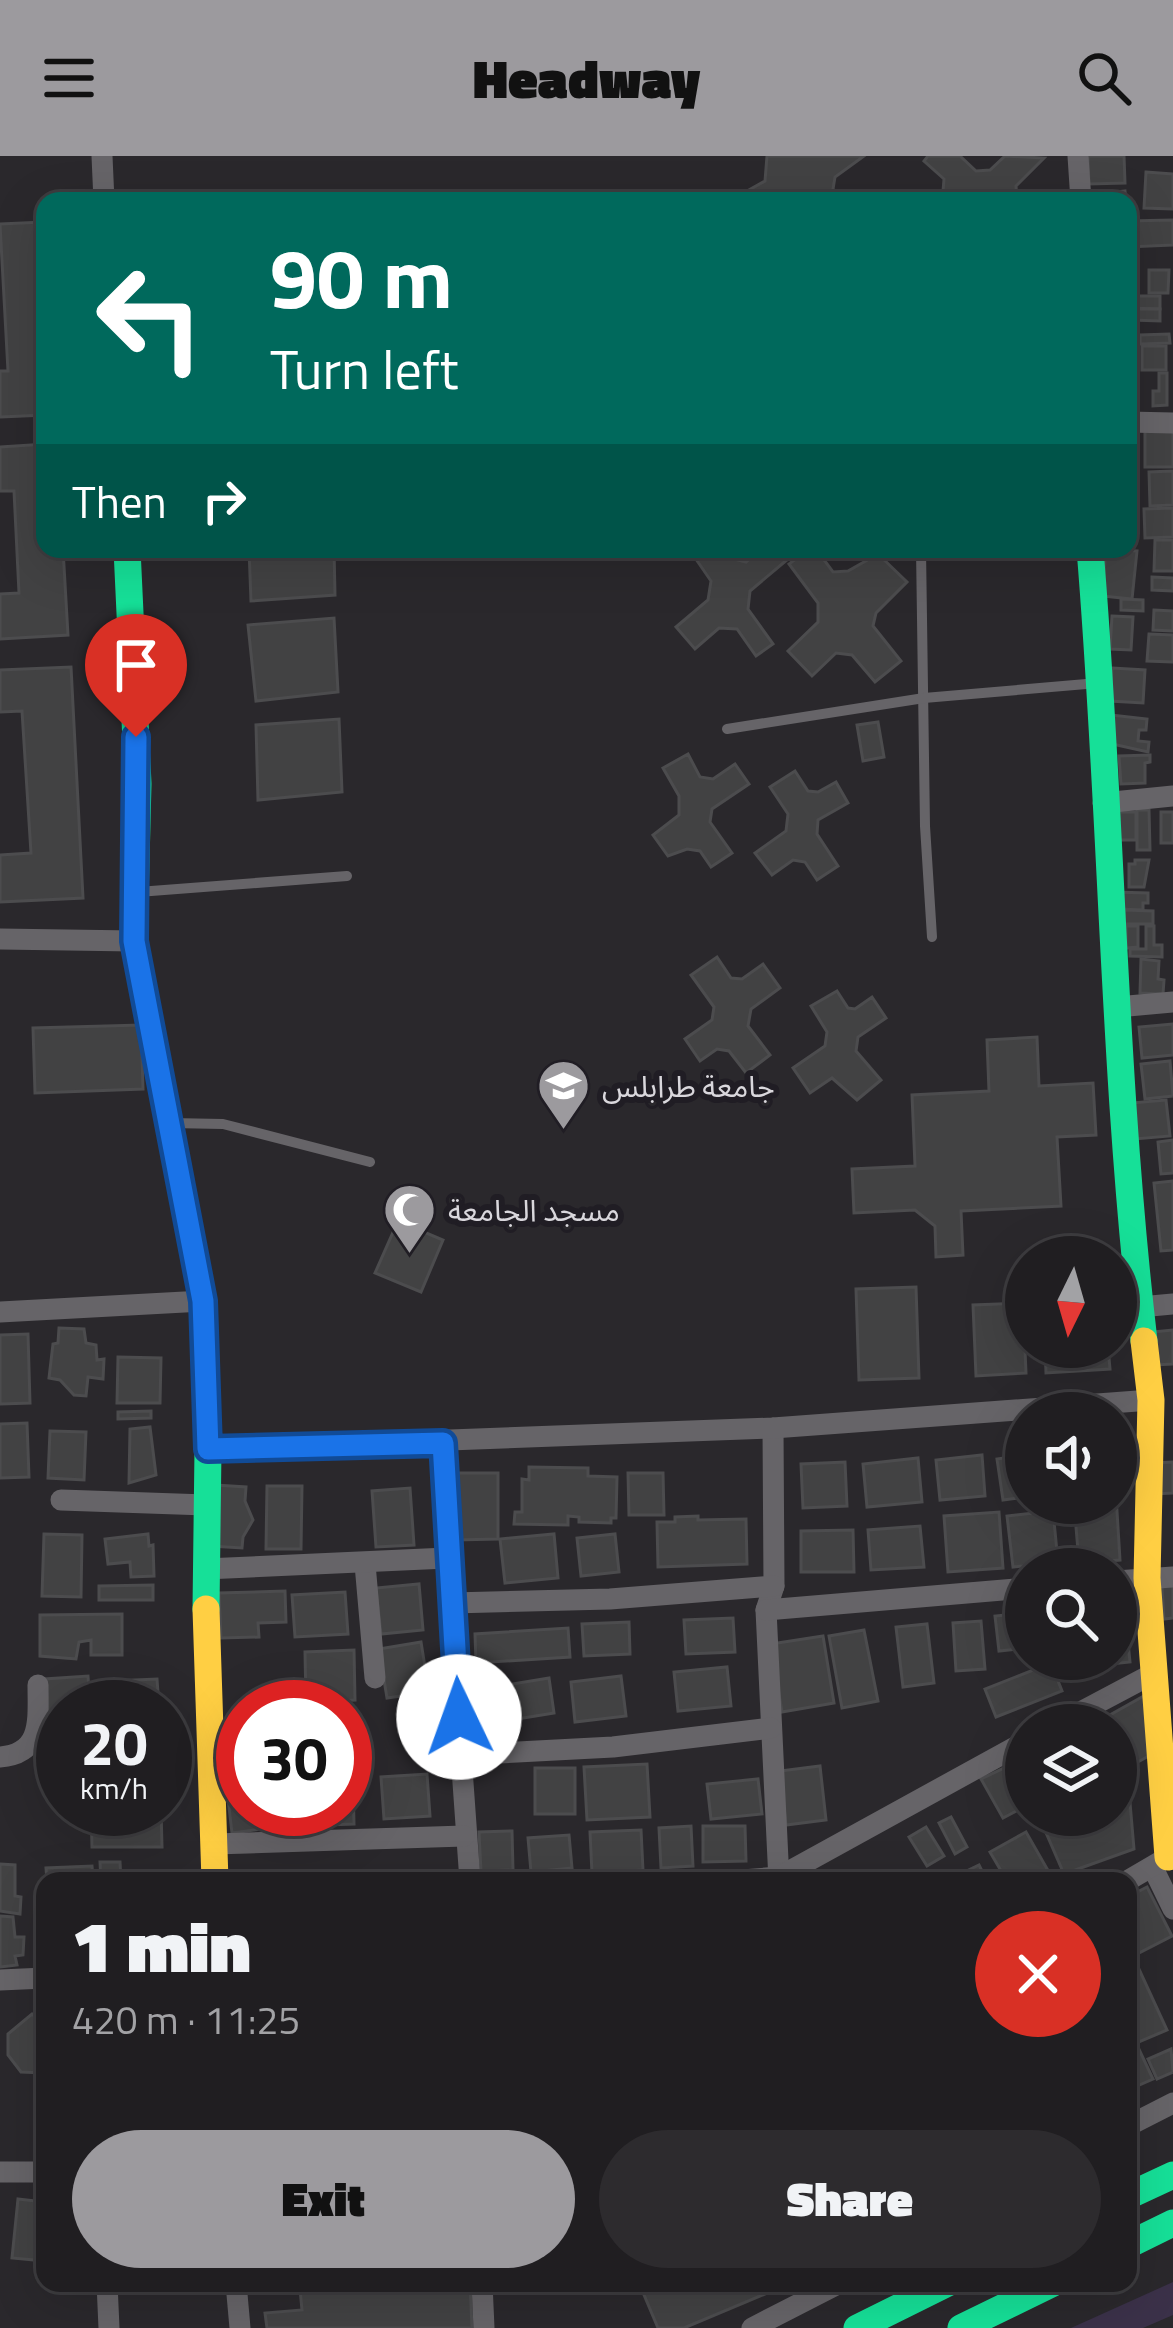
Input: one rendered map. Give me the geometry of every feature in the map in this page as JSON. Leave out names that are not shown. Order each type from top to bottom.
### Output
[{"type":"main road","points":[[127,558],[138,784],[134,941],[203,1301],[215,1872]]},
{"type":"main road","points":[[1091,558],[1101,683],[1102,803],[1151,1400],[1165,1860]]},
{"type":"main road","points":[[1137,2192],[1173,2174]]},
{"type":"main road","points":[[1137,2241],[1173,2223]]},
{"type":"main road","points":[[857,2328],[930,2292]]},
{"type":"main road","points":[[961,2328],[1035,2292]]},
{"type":"street","points":[[102,156],[104,192]]},
{"type":"street","points":[[1078,156],[1080,192]]},
{"type":"street","points":[[1137,422],[1173,423]]},
{"type":"street","points":[[1102,803],[1173,796]]},
{"type":"street","points":[[0,939],[134,941]]},
{"type":"street","points":[[1118,1007],[1173,1002]]},
{"type":"street","points":[[0,1312],[203,1301]]},
{"type":"street","points":[[1140,1306],[1173,1304]]},
{"type":"street","points":[[208,1449],[773,1428],[1151,1400]]},
{"type":"street","points":[[773,1428],[773,1586],[766,1610],[779,1872]]},
{"type":"street","points":[[443,1443],[469,1872]]},
{"type":"street","points":[[61,1500],[206,1505]]},
{"type":"street","points":[[205,1569],[447,1558]]},
{"type":"street","points":[[365,1564],[374,1678]]},
{"type":"street","points":[[452,1604],[610,1599],[773,1586]]},
{"type":"street","points":[[766,1610],[1005,1590]]},
{"type":"street","points":[[1096,1704],[1156,1672]]},
{"type":"street","points":[[461,1755],[613,1747],[771,1728]]},
{"type":"street","points":[[0,1757],[19,1754],[36,1737]]},
{"type":"street","points":[[792,1872],[1005,1753]]},
{"type":"street","points":[[214,1844],[464,1836]]},
{"type":"street","points":[[1137,1875],[1165,1860],[1173,1909]]},
{"type":"street","points":[[0,1980],[36,1978]]},
{"type":"street","points":[[1137,2121],[1173,2103]]},
{"type":"street","points":[[0,2172],[36,2172]]},
{"type":"street","points":[[107,2292],[109,2328]]},
{"type":"street","points":[[237,2292],[240,2328]]},
{"type":"street","points":[[482,2292],[484,2328]]},
{"type":"street","points":[[752,2328],[803,2292]]},
{"type":"lane","points":[[921,558],[925,826],[932,937]]},
{"type":"lane","points":[[727,729],[924,698],[1101,683]]},
{"type":"lane","points":[[135,892],[347,876]]},
{"type":"lane","points":[[167,1124],[223,1124],[370,1162]]},
{"type":"shaded area","points":[[1173,2282],[1173,2315],[1143,2328],[1071,2328]]},
{"type":"building","points":[[767,156],[864,156],[835,177],[835,192],[745,192],[765,181]]},
{"type":"building","points":[[928,156],[960,156],[976,171],[990,170],[1005,156],[1044,158],[1016,186],[1016,192],[942,192],[944,179],[924,161]]},
{"type":"building","points":[[1088,156],[1124,156],[1125,183],[1089,184]]},
{"type":"building","points":[[1146,172],[1173,174],[1173,209],[1144,208]]},
{"type":"building","points":[[1173,220],[1173,245],[1137,247],[1137,221]]},
{"type":"building","points":[[36,222],[36,415],[0,417],[0,371],[8,371],[0,224]]},
{"type":"building","points":[[1149,270],[1169,270],[1168,293],[1149,293]]},
{"type":"building","points":[[1137,296],[1160,296],[1160,309],[1137,308]]},
{"type":"building","points":[[1137,309],[1160,309],[1160,321],[1137,320]]},
{"type":"building","points":[[1169,334],[1170,343],[1140,344],[1140,335]]},
{"type":"building","points":[[1142,346],[1166,346],[1166,370],[1142,370]]},
{"type":"building","points":[[1159,373],[1167,373],[1167,405],[1153,406],[1153,391],[1159,391]]},
{"type":"building","points":[[1145,428],[1173,428],[1173,467],[1145,467]]},
{"type":"building","points":[[36,445],[36,558],[64,558],[68,635],[0,639],[0,594],[19,593],[14,491],[0,491],[0,447]]},
{"type":"building","points":[[1173,471],[1173,505],[1150,506],[1149,472]]},
{"type":"building","points":[[1173,508],[1173,537],[1145,538],[1144,509]]},
{"type":"building","points":[[1155,540],[1173,540],[1173,571],[1154,571]]},
{"type":"building","points":[[249,558],[334,558],[335,595],[251,601]]},
{"type":"building","points":[[695,558],[746,562],[787,558],[750,591],[748,609],[773,644],[756,656],[737,629],[719,628],[695,649],[676,627],[708,600],[711,581]]},
{"type":"building","points":[[797,558],[823,558],[833,572],[882,558],[907,582],[876,613],[873,626],[901,661],[875,682],[852,655],[836,653],[812,676],[788,651],[818,622],[818,603],[789,564]]},
{"type":"building","points":[[1105,558],[1136,558],[1132,599],[1102,596]]},
{"type":"building","points":[[1152,577],[1173,578],[1173,591],[1152,590]]},
{"type":"building","points":[[1121,599],[1143,600],[1143,611],[1121,610]]},
{"type":"building","points":[[1154,610],[1173,611],[1173,631],[1153,630]]},
{"type":"building","points":[[1112,616],[1133,617],[1131,650],[1110,649]]},
{"type":"building","points":[[334,618],[338,692],[256,701],[248,625]]},
{"type":"building","points":[[1149,634],[1173,635],[1173,662],[1147,661]]},
{"type":"building","points":[[71,667],[83,898],[0,902],[0,855],[31,853],[22,711],[0,712],[0,670]]},
{"type":"building","points":[[1112,668],[1145,670],[1143,703],[1110,701]]},
{"type":"building","points":[[1111,715],[1147,719],[1138,741],[1149,742],[1148,752],[1108,743]]},
{"type":"building","points":[[339,719],[342,792],[258,800],[256,725]]},
{"type":"building","points":[[878,722],[884,757],[863,761],[857,725]]},
{"type":"building","points":[[688,754],[700,777],[713,779],[735,764],[749,784],[712,809],[710,822],[732,853],[711,867],[700,851],[687,849],[668,856],[653,835],[679,815],[679,796],[663,768]]},
{"type":"building","points":[[1150,755],[1145,783],[1121,784],[1119,756]]},
{"type":"building","points":[[795,771],[808,791],[818,792],[836,782],[848,803],[818,820],[817,834],[838,866],[817,880],[805,862],[793,860],[772,875],[755,853],[786,831],[788,814],[770,787]]},
{"type":"building","points":[[1137,810],[1149,810],[1150,850],[1137,850]]},
{"type":"building","points":[[1119,812],[1136,812],[1136,840],[1119,840]]},
{"type":"building","points":[[1161,812],[1173,812],[1173,843],[1161,843]]},
{"type":"building","points":[[1149,860],[1144,887],[1129,887],[1129,864]]},
{"type":"building","points":[[1113,892],[1148,893],[1148,903],[1143,903],[1143,910],[1120,909]]},
{"type":"building","points":[[1124,910],[1153,911],[1153,924],[1124,924]]},
{"type":"building","points":[[1126,926],[1138,926],[1138,947],[1126,948]]},
{"type":"building","points":[[1146,926],[1154,926],[1154,945],[1162,945],[1162,957],[1130,956],[1130,949],[1146,949]]},
{"type":"building","points":[[717,957],[731,978],[742,979],[763,964],[780,988],[751,1009],[748,1026],[770,1055],[746,1073],[729,1051],[717,1049],[700,1061],[685,1039],[712,1020],[714,1007],[691,975]]},
{"type":"building","points":[[1141,959],[1159,961],[1163,994],[1140,993]]},
{"type":"building","points":[[837,991],[848,1008],[855,1009],[872,997],[886,1018],[858,1037],[856,1051],[881,1080],[857,1100],[832,1078],[810,1093],[793,1068],[825,1046],[827,1032],[811,1006]]},
{"type":"building","points":[[1173,1024],[1173,1055],[1142,1058],[1139,1027]]},
{"type":"building","points":[[141,1025],[143,1089],[35,1093],[33,1028]]},
{"type":"building","points":[[1037,1037],[1039,1086],[1093,1083],[1096,1135],[1057,1137],[1061,1206],[961,1211],[963,1255],[936,1257],[935,1226],[915,1210],[854,1213],[852,1169],[915,1166],[912,1095],[989,1091],[987,1040]]},
{"type":"building","points":[[1170,1061],[1173,1096],[1145,1099],[1141,1064]]},
{"type":"building","points":[[1166,1100],[1170,1136],[1135,1139],[1131,1103]]},
{"type":"building","points":[[1173,1140],[1173,1173],[1161,1174],[1158,1142]]},
{"type":"building","points":[[1173,1181],[1173,1250],[1161,1251],[1154,1183]]},
{"type":"building","name":"مسجد الجامعة","points":[[398,1221],[443,1240],[421,1292],[375,1273]]},
{"type":"building","points":[[916,1287],[919,1378],[859,1380],[856,1289]]},
{"type":"building","points":[[1005,1304],[1005,1368],[1026,1368],[1026,1373],[976,1376],[973,1305]]},
{"type":"building","points":[[59,1328],[84,1329],[86,1343],[96,1345],[97,1360],[104,1359],[103,1379],[88,1377],[86,1396],[74,1395],[60,1380],[49,1378]]},
{"type":"building","points":[[1173,1330],[1173,1364],[1155,1365],[1152,1332]]},
{"type":"building","points":[[28,1334],[30,1403],[0,1404],[0,1335]]},
{"type":"building","points":[[118,1357],[161,1358],[160,1403],[117,1403]]},
{"type":"building","points":[[1046,1368],[1110,1369],[1046,1373]]},
{"type":"building","points":[[151,1411],[151,1418],[118,1419],[118,1412]]},
{"type":"building","points":[[27,1423],[29,1477],[0,1478],[0,1424]]},
{"type":"building","points":[[150,1427],[156,1475],[129,1483],[130,1429]]},
{"type":"building","points":[[50,1431],[86,1432],[84,1480],[48,1478]]},
{"type":"building","points":[[982,1455],[985,1496],[940,1500],[936,1460]]},
{"type":"building","points":[[918,1458],[922,1502],[867,1507],[863,1464]]},
{"type":"building","points":[[1005,1458],[1005,1500],[1003,1500],[997,1459]]},
{"type":"building","points":[[845,1462],[847,1506],[803,1508],[801,1464]]},
{"type":"building","points":[[1173,1462],[1173,1493],[1155,1494],[1153,1463]]},
{"type":"building","points":[[529,1467],[588,1468],[588,1476],[617,1477],[616,1518],[611,1523],[579,1522],[579,1517],[568,1516],[568,1525],[514,1524],[515,1512],[522,1512],[522,1479],[529,1480]]},
{"type":"building","points":[[458,1473],[498,1473],[498,1539],[455,1540],[450,1480],[458,1480]]},
{"type":"building","points":[[628,1473],[663,1473],[664,1515],[629,1515]]},
{"type":"building","points":[[215,1485],[246,1487],[245,1501],[253,1520],[242,1548],[211,1546]]},
{"type":"building","points":[[267,1486],[302,1486],[301,1549],[266,1549]]},
{"type":"building","points":[[410,1488],[414,1545],[376,1547],[372,1491]]},
{"type":"building","points":[[999,1512],[1003,1568],[948,1572],[944,1516]]},
{"type":"building","points":[[698,1516],[698,1520],[746,1519],[747,1564],[658,1567],[657,1522]]},
{"type":"building","points":[[1008,1524],[1054,1524],[1057,1548],[1011,1548]]},
{"type":"building","points":[[1076,1524],[1118,1524],[1119,1548],[1078,1548]]},
{"type":"building","points":[[920,1526],[924,1567],[871,1570],[868,1530]]},
{"type":"building","points":[[853,1530],[854,1572],[801,1572],[801,1531]]},
{"type":"building","points":[[44,1534],[82,1535],[81,1597],[42,1596]]},
{"type":"building","points":[[148,1534],[154,1576],[131,1577],[130,1562],[108,1564],[105,1539]]},
{"type":"building","points":[[554,1534],[558,1578],[505,1583],[500,1539]]},
{"type":"building","points":[[615,1534],[619,1572],[581,1576],[577,1538]]},
{"type":"building","points":[[419,1584],[423,1630],[381,1634],[376,1588]]},
{"type":"building","points":[[153,1585],[153,1600],[99,1600],[99,1586]]},
{"type":"building","points":[[1162,1585],[1173,1585],[1173,1618],[1164,1619]]},
{"type":"building","points":[[285,1591],[286,1622],[258,1623],[259,1637],[221,1638],[219,1593]]},
{"type":"building","points":[[345,1592],[348,1634],[295,1637],[292,1595]]},
{"type":"building","points":[[122,1614],[122,1655],[91,1655],[91,1640],[79,1642],[76,1659],[40,1656],[40,1615]]},
{"type":"building","points":[[1005,1615],[1005,1650],[999,1651],[995,1616]]},
{"type":"building","points":[[733,1618],[735,1652],[686,1654],[684,1620]]},
{"type":"building","points":[[981,1621],[985,1669],[956,1671],[953,1623]]},
{"type":"building","points":[[629,1622],[630,1654],[584,1656],[582,1624]]},
{"type":"building","points":[[927,1624],[934,1683],[903,1687],[896,1627]]},
{"type":"building","points":[[568,1628],[570,1657],[476,1663],[475,1634]]},
{"type":"building","points":[[864,1630],[878,1701],[842,1708],[829,1636]]},
{"type":"building","points":[[823,1636],[834,1703],[782,1712],[771,1644]]},
{"type":"building","points":[[421,1642],[429,1692],[387,1698],[379,1649]]},
{"type":"building","points":[[354,1650],[355,1680],[306,1680],[305,1652]]},
{"type":"building","points":[[727,1667],[731,1706],[678,1711],[674,1672]]},
{"type":"building","points":[[88,1676],[88,1680],[45,1680]]},
{"type":"building","points":[[621,1676],[626,1716],[575,1722],[571,1682]]},
{"type":"building","points":[[549,1678],[554,1713],[511,1720],[506,1685]]},
{"type":"building","points":[[1008,1680],[1058,1680],[1062,1691],[1029,1704],[1005,1704],[1005,1713],[996,1717],[985,1689]]},
{"type":"building","points":[[1151,1692],[1156,1752],[1137,1762],[1137,1704],[1130,1704]]},
{"type":"building","points":[[647,1764],[650,1817],[587,1820],[584,1767]]},
{"type":"building","points":[[820,1766],[826,1820],[786,1825],[780,1771]]},
{"type":"building","points":[[1005,1767],[1005,1817],[1003,1818],[981,1779]]},
{"type":"building","points":[[535,1768],[575,1768],[575,1814],[535,1814]]},
{"type":"building","points":[[427,1774],[430,1816],[384,1819],[381,1777]]},
{"type":"building","points":[[758,1779],[762,1814],[711,1819],[707,1784]]},
{"type":"building","points":[[951,1817],[967,1847],[955,1854],[939,1823]]},
{"type":"building","points":[[691,1826],[693,1866],[661,1868],[659,1828]]},
{"type":"building","points":[[703,1826],[745,1826],[746,1861],[703,1862]]},
{"type":"building","points":[[926,1827],[944,1856],[927,1866],[909,1837]]},
{"type":"building","points":[[641,1830],[643,1870],[592,1872],[590,1832]]},
{"type":"building","points":[[512,1831],[513,1870],[481,1871],[479,1832]]},
{"type":"building","points":[[569,1835],[572,1868],[531,1872],[528,1838]]},
{"type":"building","points":[[92,1836],[162,1836],[162,1847],[92,1847]]},
{"type":"building","points":[[1019,1836],[1028,1836],[1049,1872],[1002,1872],[990,1852]]},
{"type":"building","points":[[1047,1836],[1133,1836],[1134,1849],[1063,1872]]},
{"type":"building","points":[[100,1862],[120,1862],[121,1872],[101,1872]]},
{"type":"building","points":[[0,1864],[15,1865],[20,1914],[0,1911]]},
{"type":"building","points":[[92,1866],[92,1872],[46,1872],[46,1868]]},
{"type":"building","points":[[1147,1887],[1172,1936],[1137,1954],[1137,1892]]},
{"type":"building","points":[[0,1916],[13,1917],[15,1937],[24,1937],[23,1955],[15,1956],[17,1965],[0,1967]]},
{"type":"building","points":[[1137,1968],[1167,2030],[1137,2043]]},
{"type":"building","points":[[32,2014],[36,2018],[36,2073],[21,2072],[8,2055],[8,2034]]},
{"type":"building","points":[[1137,2045],[1153,2079],[1137,2086]]},
{"type":"building","points":[[1171,2049],[1173,2072],[1157,2079],[1148,2059]]},
{"type":"building","points":[[18,2199],[36,2201],[36,2260],[12,2258]]},
{"type":"building","points":[[300,2292],[470,2292],[472,2328],[267,2328],[265,2313],[302,2310]]},
{"type":"building","points":[[643,2292],[765,2294],[684,2328],[658,2328]]},
{"type":"traffic: fast","points":[[127,558],[138,784],[134,941],[203,1301],[206,1609]]},
{"type":"traffic: fast","points":[[1091,558],[1119,1044],[1144,1341]]},
{"type":"traffic: fast","points":[[1137,2192],[1173,2175]]},
{"type":"traffic: fast","points":[[1137,2241],[1173,2223]]},
{"type":"traffic: fast","points":[[857,2328],[930,2292]]},
{"type":"traffic: fast","points":[[961,2328],[1035,2292]]},
{"type":"traffic: slow","points":[[1144,1341],[1151,1400],[1147,1578],[1168,1857],[1173,1856]]},
{"type":"traffic: slow","points":[[206,1609],[215,1872]]},
{"type":"place","name":"جامعة طرابلس","points":[[563,1132]]},
{"type":"place","name":"مسجد الجامعة","points":[[409,1256]]},
{"type":"route","points":[[136,737],[134,941],[203,1301],[208,1449],[443,1443],[459,1717]]}]
